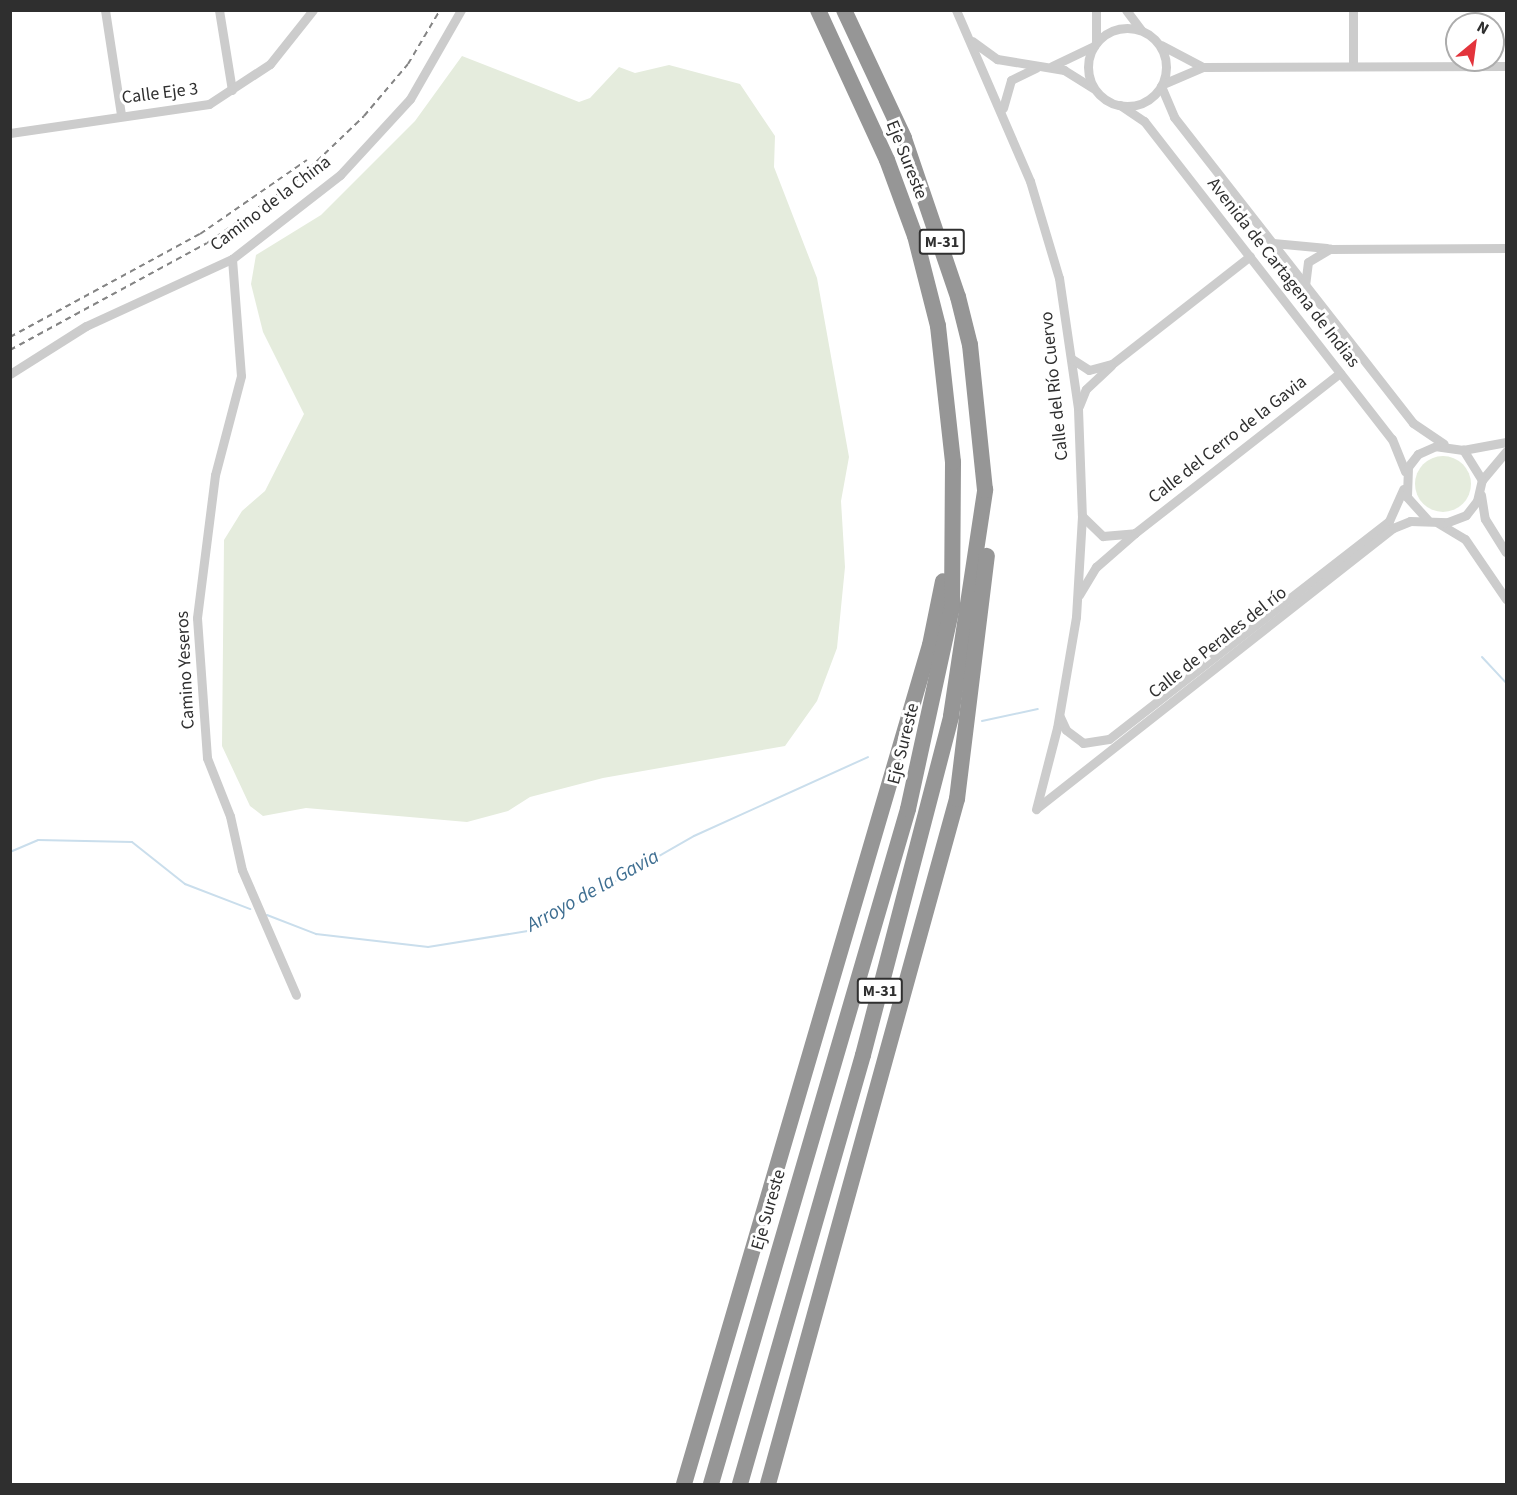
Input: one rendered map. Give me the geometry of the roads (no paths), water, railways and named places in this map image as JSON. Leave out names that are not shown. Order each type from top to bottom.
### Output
[{"type":"highway","name":"Eje Sureste","points":[[711,1485],[908,809],[940,682],[952,607],[953,497],[948,390],[915,236],[887,160],[818,10]]},
{"type":"highway","name":"Eje Sureste","points":[[740,1485],[863,1055],[951,716],[985,490],[970,345],[958,297],[904,138],[844,10]]},
{"type":"highway","points":[[768,1485],[957,799],[985,604],[985,490]]},
{"type":"highway","points":[[684,1485],[930,645],[953,497]]},
{"type":"street","points":[[105,10],[121,115]]},
{"type":"street","points":[[219,10],[232,90]]},
{"type":"street","name":"Calle Eje 3","points":[[10,133],[121,115],[209,104],[270,64],[313,10]]},
{"type":"street","name":"Camino de la China","points":[[10,374],[86,326],[232,259],[340,175],[410,99],[461,10]]},
{"type":"street","name":"Calle del Río Cuervo","points":[[957,10],[1003,111],[1059,278],[1078,409],[1083,516],[1077,599],[1060,714],[1036,809]]},
{"type":"street","points":[[1096,10],[1095,44],[1088,66],[1097,91]]},
{"type":"street","points":[[1125,10],[1141,30],[1156,41],[1203,67]]},
{"type":"street","points":[[1353,10],[1353,66]]},
{"type":"street","points":[[1003,111],[1011,80],[1046,67],[1074,60],[1115,29],[1141,30]]},
{"type":"street","points":[[969,38],[1006,62],[1069,72],[1120,105],[1141,103],[1162,85],[1203,67],[1506,66]]},
{"type":"street","points":[[1156,41],[1166,62],[1162,85]]},
{"type":"street","name":"Avenida de Cartagena de Indias","points":[[1162,85],[1169,110],[1413,423],[1446,445]]},
{"type":"street","name":"Avenida de Cartagena de Indias","points":[[1120,105],[1144,121],[1250,256],[1395,444],[1405,472]]},
{"type":"street","points":[[1273,243],[1330,249],[1506,248]]},
{"type":"street","points":[[1305,285],[1308,262],[1330,249]]},
{"type":"street","points":[[1078,409],[1086,389],[1112,364],[1250,256]]},
{"type":"street","name":"Camino Yeseros","points":[[232,259],[241,376],[215,474],[197,618],[207,758],[230,816],[242,870],[296,995]]},
{"type":"street","points":[[1072,358],[1089,370],[1112,364]]},
{"type":"street","name":"Calle del Cerro de la Gavia","points":[[1077,599],[1096,567],[1135,533],[1340,373]]},
{"type":"street","points":[[1506,442],[1463,450],[1446,445],[1425,449],[1405,472],[1404,486],[1412,507],[1432,521],[1462,535],[1506,599]]},
{"type":"street","points":[[1463,450],[1482,480]]},
{"type":"street","points":[[1506,452],[1482,480],[1480,493],[1485,519],[1506,552]]},
{"type":"street","name":"Calle de Perales del río","points":[[1060,714],[1076,740],[1095,745],[1109,739],[1389,521],[1404,486]]},
{"type":"street","points":[[1432,521],[1466,515],[1480,493]]},
{"type":"street","points":[[1083,516],[1109,538],[1135,533]]},
{"type":"street","name":"Calle de Perales del río","points":[[1036,809],[1386,533],[1404,522],[1432,521]]},
{"type":"waterway","name":"Arroyo de la Gavia","points":[[1482,657],[1506,683]]},
{"type":"waterway","name":"Arroyo de la Gavia","points":[[982,721],[1038,709]]},
{"type":"waterway","name":"Arroyo de la Gavia","points":[[267,915],[316,934],[428,947],[528,931],[694,836],[868,757]]},
{"type":"waterway","name":"Arroyo de la Gavia","points":[[10,852],[38,840],[132,842],[185,884],[250,909]]},
{"type":"railway","points":[[10,350],[207,243],[294,183],[364,116],[408,64],[440,10]]},
{"type":"railway","points":[[10,337],[200,234],[307,160]]}]
